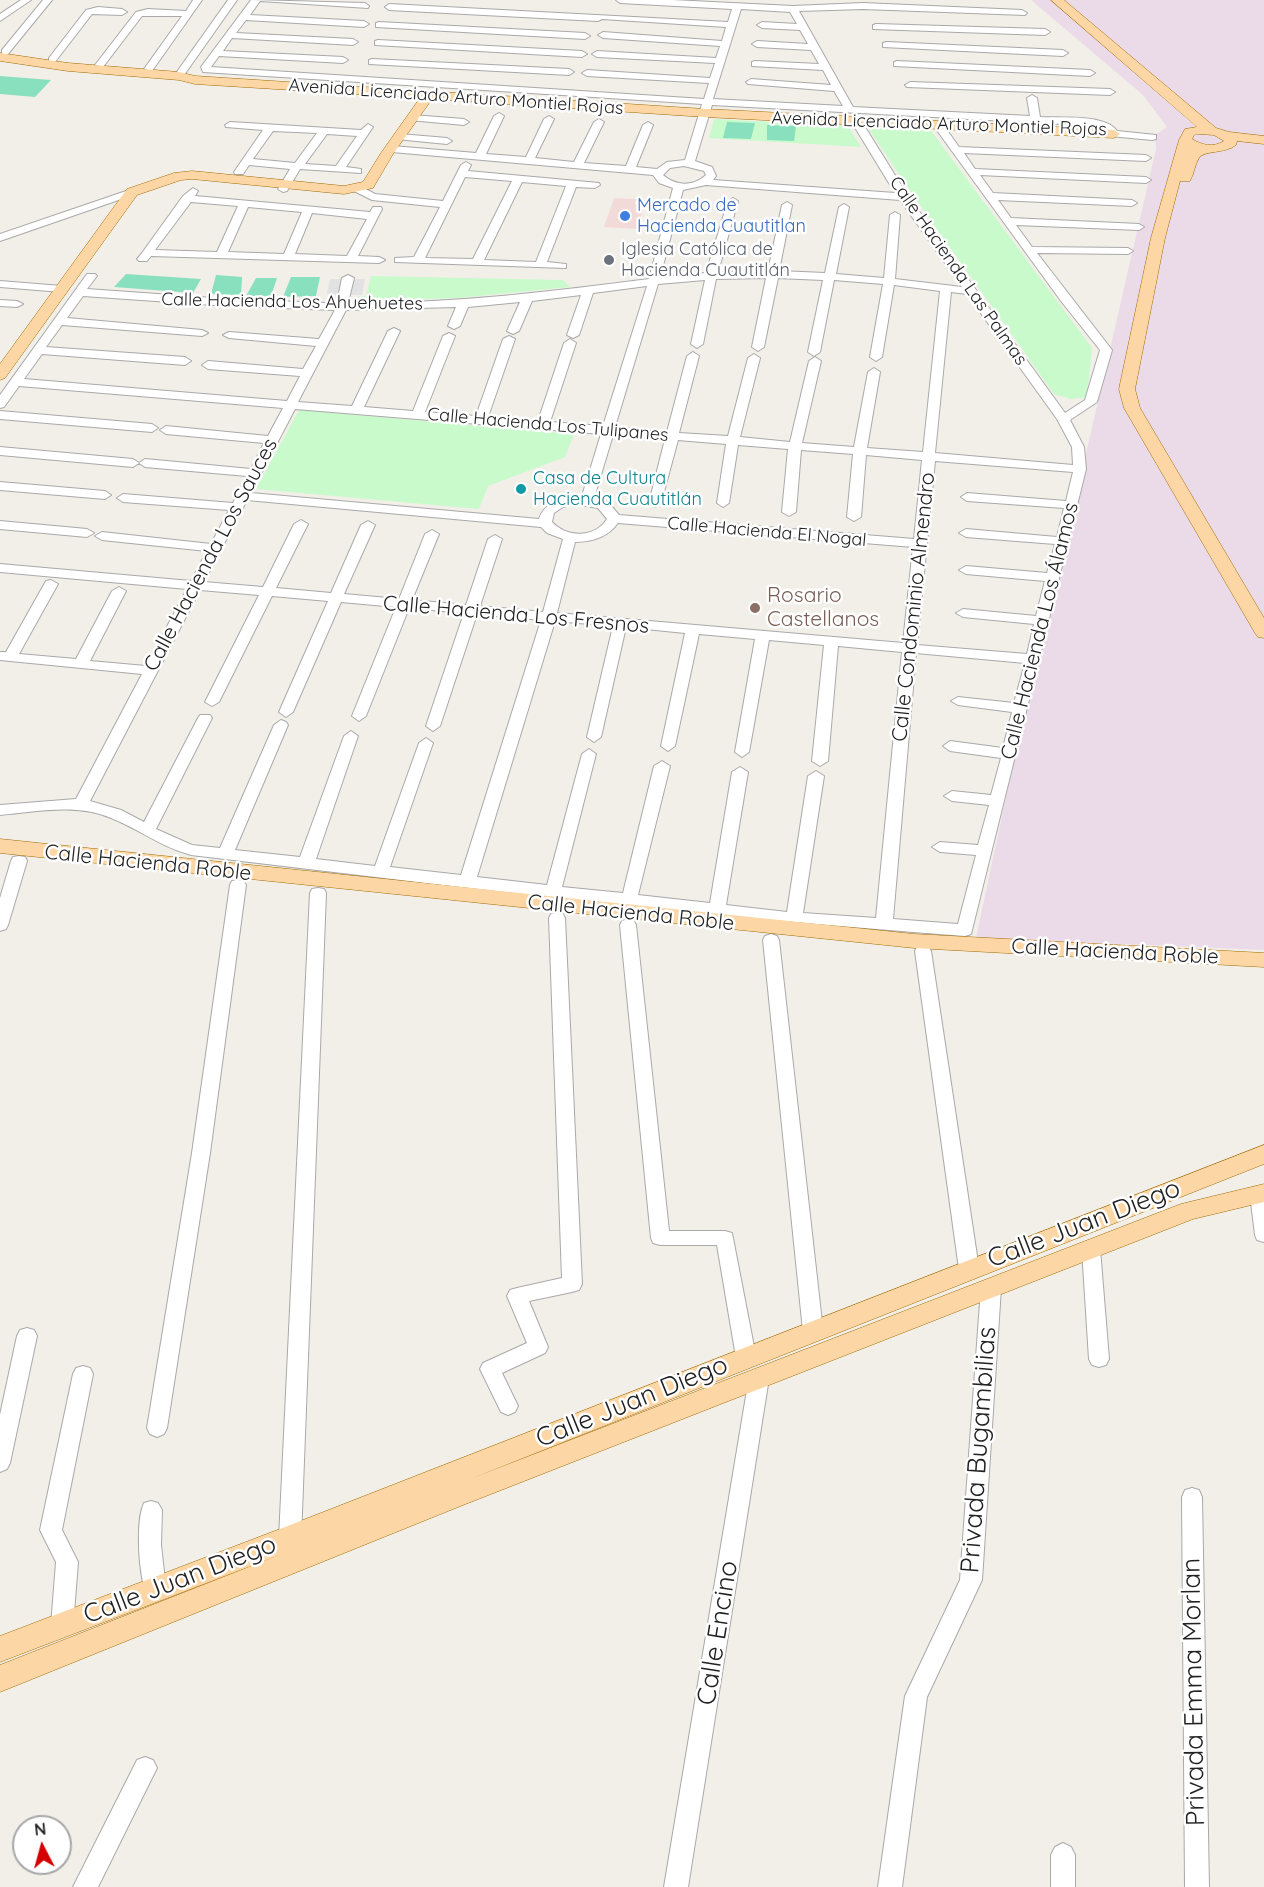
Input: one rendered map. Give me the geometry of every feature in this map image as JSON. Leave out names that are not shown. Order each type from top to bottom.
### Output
[{"type":"main road","points":[[1047,0],[1190,135],[1191,145],[1216,149],[1229,140],[1264,140]]},
{"type":"main road","points":[[1058,0],[1195,119],[1229,140],[1264,147]]},
{"type":"main road","name":"Avenida Licenciado Arturo Montiel Rojas","points":[[2,53],[149,69],[181,74],[195,80],[853,116],[938,125],[1114,134]]},
{"type":"main road","name":"Avenida Licenciado Arturo Montiel Rojas","points":[[2,53],[68,67],[181,74]]},
{"type":"main road","points":[[0,375],[132,192],[167,180],[285,186],[343,195],[369,194],[376,188],[396,143],[412,118],[422,92]]},
{"type":"main road","points":[[1190,135],[1212,130]]},
{"type":"main road","points":[[1190,135],[1158,238],[1127,389],[1132,408],[1264,633]]},
{"type":"main road","points":[[1203,148],[1194,155],[1189,165],[1165,238],[1135,390],[1140,408],[1264,614]]},
{"type":"main road","name":"Calle Hacienda Roble","points":[[0,846],[914,941],[1264,960]]},
{"type":"main road","name":"Calle Hacienda Roble","points":[[10,860],[771,940],[1264,972]]},
{"type":"main road","name":"Calle Juan Diego","points":[[0,1678],[401,1518],[753,1368],[813,1331],[1263,1155]]},
{"type":"main road","name":"Calle Juan Diego","points":[[0,1649],[290,1538],[753,1368],[991,1288],[1189,1211],[1261,1193]]},
{"type":"street","points":[[0,18],[27,0]]},
{"type":"street","points":[[2,53],[48,0]]},
{"type":"street","points":[[149,69],[198,0]]},
{"type":"street","points":[[181,74],[233,0]]},
{"type":"street","points":[[217,53],[256,0]]},
{"type":"street","points":[[263,0],[364,6]]},
{"type":"street","points":[[422,92],[436,65],[482,0]]},
{"type":"street","points":[[620,0],[794,9],[863,6],[1022,13]]},
{"type":"street","points":[[689,163],[737,6]]},
{"type":"street","points":[[863,6],[915,94]]},
{"type":"street","points":[[389,7],[732,25]]},
{"type":"street","name":"Calle Hacienda Las Palmas","points":[[794,9],[853,116],[903,197],[1063,419]]},
{"type":"street","points":[[52,60],[89,12],[98,10],[122,12]]},
{"type":"street","points":[[100,65],[139,14],[148,12],[188,14]]},
{"type":"street","points":[[243,17],[364,24]]},
{"type":"street","points":[[379,25],[585,36]]},
{"type":"street","points":[[762,26],[804,27]]},
{"type":"street","points":[[876,27],[1045,32]]},
{"type":"street","points":[[230,35],[353,42]]},
{"type":"street","points":[[603,35],[726,44]]},
{"type":"street","points":[[378,43],[582,54]]},
{"type":"street","points":[[757,44],[815,47]]},
{"type":"street","points":[[886,45],[1063,53]]},
{"type":"street","points":[[217,53],[343,60]]},
{"type":"street","name":"Avenida Licenciado Arturo Montiel Rojas","points":[[217,53],[206,70],[422,92]]},
{"type":"street","points":[[597,54],[721,61]]},
{"type":"street","points":[[372,62],[569,72]]},
{"type":"street","points":[[755,64],[826,67]]},
{"type":"street","points":[[897,64],[1089,73]]},
{"type":"street","points":[[587,74],[715,81]]},
{"type":"street","points":[[751,82],[838,88]]},
{"type":"street","points":[[910,85],[1110,92]]},
{"type":"street","points":[[1032,98],[1036,120]]},
{"type":"street","points":[[921,104],[927,114]]},
{"type":"street","name":"Avenida Licenciado Arturo Montiel Rojas","points":[[853,116],[982,112],[1036,120],[1084,117],[1107,125],[1114,134]]},
{"type":"street","points":[[479,157],[499,116]]},
{"type":"street","points":[[412,118],[464,122]]},
{"type":"street","points":[[529,161],[549,119]]},
{"type":"street","points":[[578,165],[599,122]]},
{"type":"street","points":[[230,125],[324,131],[366,130],[339,169]]},
{"type":"street","points":[[938,125],[1106,350],[1091,402],[1063,419]]},
{"type":"street","points":[[630,169],[648,126]]},
{"type":"street","points":[[239,172],[270,127]]},
{"type":"street","points":[[285,186],[324,131]]},
{"type":"street","points":[[1114,134],[1152,137]]},
{"type":"street","points":[[396,143],[447,141]]},
{"type":"street","points":[[396,143],[479,157],[658,172],[669,165],[689,163],[703,166],[711,173],[705,182]]},
{"type":"street","points":[[956,150],[1146,158]]},
{"type":"street","points":[[246,162],[357,171]]},
{"type":"street","points":[[418,261],[467,163]]},
{"type":"street","points":[[300,188],[311,167]]},
{"type":"street","points":[[658,172],[660,179],[664,182],[679,186],[705,182],[903,197]]},
{"type":"street","points":[[973,172],[1146,180]]},
{"type":"street","points":[[461,174],[595,185]]},
{"type":"street","points":[[477,263],[519,178]]},
{"type":"street","points":[[540,265],[572,183]]},
{"type":"street","points":[[587,500],[665,244],[679,186]]},
{"type":"street","points":[[0,238],[132,192]]},
{"type":"street","points":[[369,194],[400,198]]},
{"type":"street","points":[[369,194],[448,202]]},
{"type":"street","points":[[351,259],[367,215],[369,194]]},
{"type":"street","points":[[367,215],[244,204],[190,195],[144,257],[221,255],[379,260]]},
{"type":"street","points":[[990,196],[1132,203]]},
{"type":"street","points":[[655,503],[695,350],[711,276],[733,201]]},
{"type":"street","points":[[221,255],[244,204]]},
{"type":"street","points":[[723,503],[733,440],[756,352],[788,205]]},
{"type":"street","points":[[789,512],[795,446],[844,207]]},
{"type":"street","points":[[288,257],[308,210]]},
{"type":"street","points":[[876,357],[889,281],[895,215]]},
{"type":"street","points":[[1009,221],[1138,227]]},
{"type":"street","points":[[1030,250],[1128,251]]},
{"type":"street","points":[[399,260],[561,266]]},
{"type":"street","name":"Calle Hacienda Los Ahuehuetes","points":[[80,292],[207,302],[342,307],[407,306],[463,304],[711,276],[773,275],[829,275],[970,291]]},
{"type":"street","points":[[0,404],[91,276]]},
{"type":"street","name":"Calle Hacienda Los Sauces","points":[[81,804],[342,307],[348,278]]},
{"type":"street","points":[[0,284],[62,289]]},
{"type":"street","name":"Calle Condominio Almendro","points":[[884,925],[909,649],[946,288]]},
{"type":"street","points":[[543,424],[588,291]]},
{"type":"street","points":[[481,420],[511,335],[528,297]]},
{"type":"street","points":[[0,303],[17,304]]},
{"type":"street","points":[[418,414],[463,304]]},
{"type":"street","points":[[357,409],[407,306]]},
{"type":"street","points":[[59,321],[202,333]]},
{"type":"street","points":[[229,335],[323,343]]},
{"type":"street","points":[[39,350],[185,361]]},
{"type":"street","points":[[208,365],[307,373]]},
{"type":"street","points":[[854,517],[860,451],[874,372]]},
{"type":"street","name":"Calle Hacienda Los Tulipanes","points":[[15,382],[1080,469]]},
{"type":"street","points":[[0,415],[152,428]]},
{"type":"street","name":"Calle Hacienda Los Álamos","points":[[965,930],[1080,469],[1078,447],[1063,419]]},
{"type":"street","points":[[166,430],[272,440]]},
{"type":"street","points":[[0,451],[254,473]]},
{"type":"street","points":[[0,486],[105,495]]},
{"type":"street","points":[[967,497],[1071,505]]},
{"type":"street","points":[[123,498],[239,502],[545,523],[554,532],[570,537],[588,537],[604,531],[611,526],[614,519],[611,510],[602,504],[587,500],[561,503],[551,508],[545,515],[545,523]]},
{"type":"street","name":"Calle Hacienda El Nogal","points":[[614,519],[920,544]]},
{"type":"street","points":[[212,702],[301,524]]},
{"type":"street","points":[[0,525],[87,533]]},
{"type":"street","points":[[225,854],[368,525]]},
{"type":"street","points":[[966,533],[1062,540]]},
{"type":"street","points":[[360,717],[432,534]]},
{"type":"street","points":[[102,537],[215,548]]},
{"type":"street","points":[[467,883],[549,617],[570,537]]},
{"type":"street","points":[[433,726],[495,538]]},
{"type":"street","name":"Calle Hacienda Los Fresnos","points":[[0,568],[1032,659]]},
{"type":"street","points":[[966,570],[1053,578]]},
{"type":"street","points":[[51,584],[5,657],[151,671]]},
{"type":"street","points":[[81,664],[119,591]]},
{"type":"street","points":[[963,613],[1042,621]]},
{"type":"street","points":[[594,737],[620,624]]},
{"type":"street","points":[[668,746],[693,630]]},
{"type":"street","points":[[742,752],[763,636]]},
{"type":"street","points":[[794,918],[818,769],[831,642]]},
{"type":"street","points":[[958,701],[1020,708]]},
{"type":"street","points":[[147,831],[205,718]]},
{"type":"street","points":[[306,864],[351,736]]},
{"type":"street","points":[[380,873],[426,743]]},
{"type":"street","points":[[950,746],[1009,754]]},
{"type":"street","points":[[553,892],[590,754]]},
{"type":"street","points":[[629,900],[662,766]]},
{"type":"street","points":[[717,909],[740,772]]},
{"type":"street","points":[[952,796],[998,801]]},
{"type":"street","name":"Calle Hacienda Roble","points":[[0,810],[81,804],[116,814],[172,844],[191,850],[467,883],[794,918],[965,930]]},
{"type":"street","points":[[940,847],[985,851]]},
{"type":"street","points":[[0,925],[10,860]]},
{"type":"street","points":[[157,1428],[201,1153],[238,885]]},
{"type":"street","points":[[290,1538],[318,893]]},
{"type":"street","points":[[508,1406],[489,1369],[538,1347],[517,1296],[572,1284],[557,918]]},
{"type":"street","name":"Calle Encino","points":[[627,925],[660,1238],[725,1239],[753,1368],[676,1887]]},
{"type":"street","points":[[771,940],[813,1331]]},
{"type":"street","points":[[923,951],[969,1269]]},
{"type":"street","points":[[1261,1193],[1264,1234]]},
{"type":"street","points":[[1091,1249],[1099,1359]]},
{"type":"street","name":"Privada Bugambilias","points":[[890,1887],[916,1696],[971,1580],[991,1288]]},
{"type":"street","points":[[0,1463],[27,1336]]},
{"type":"street","points":[[62,1626],[67,1562],[51,1530],[83,1374]]},
{"type":"street","name":"Privada Emma Morlan","points":[[1192,1497],[1197,1887]]},
{"type":"street","points":[[151,1510],[150,1545],[155,1589]]},
{"type":"street","points":[[85,1887],[145,1768]]},
{"type":"street","points":[[1064,1855],[1064,1887]]},
{"type":"shaded area","points":[[1031,0],[1264,0],[1264,950],[976,938],[1038,647],[1070,523],[1156,149],[1155,135],[1167,127],[1143,95]]},
{"type":"shaded area","name":"Mercado de Hacienda Cuautitlan","points":[[614,198],[636,199],[635,204],[644,205],[638,229],[604,227]]},
{"type":"shaded area","points":[[330,279],[365,279],[362,295],[327,294]]},
{"type":"green space","points":[[0,76],[51,80],[35,97],[0,94]]},
{"type":"green space","points":[[714,119],[848,126],[861,147],[709,138]]},
{"type":"green space","points":[[727,122],[755,123],[751,139],[723,138]]},
{"type":"green space","points":[[767,125],[796,126],[794,141],[767,140]]},
{"type":"green space","points":[[866,125],[929,128],[1092,348],[1087,397],[1071,399],[1054,394]]},
{"type":"green space","points":[[126,274],[201,279],[193,293],[114,287]]},
{"type":"green space","points":[[216,275],[242,277],[241,295],[211,294]]},
{"type":"green space","points":[[371,276],[563,280],[570,287],[458,298],[355,301],[355,297],[366,296]]},
{"type":"green space","points":[[291,277],[320,277],[316,296],[283,297]]},
{"type":"green space","points":[[256,278],[277,278],[271,296],[246,296]]},
{"type":"green space","points":[[299,410],[574,434],[565,457],[488,486],[479,509],[256,489]]},
{"type":"place","name":"Mercado de Hacienda Cuautitlan","points":[[625,216]]},
{"type":"place","name":"Iglesia Católica de Hacienda Cuautitlán","points":[[609,260]]},
{"type":"place","name":"Casa de Cultura Hacienda Cuautitlán","points":[[521,489]]},
{"type":"place","name":"Rosario Castellanos","points":[[755,608]]}]
